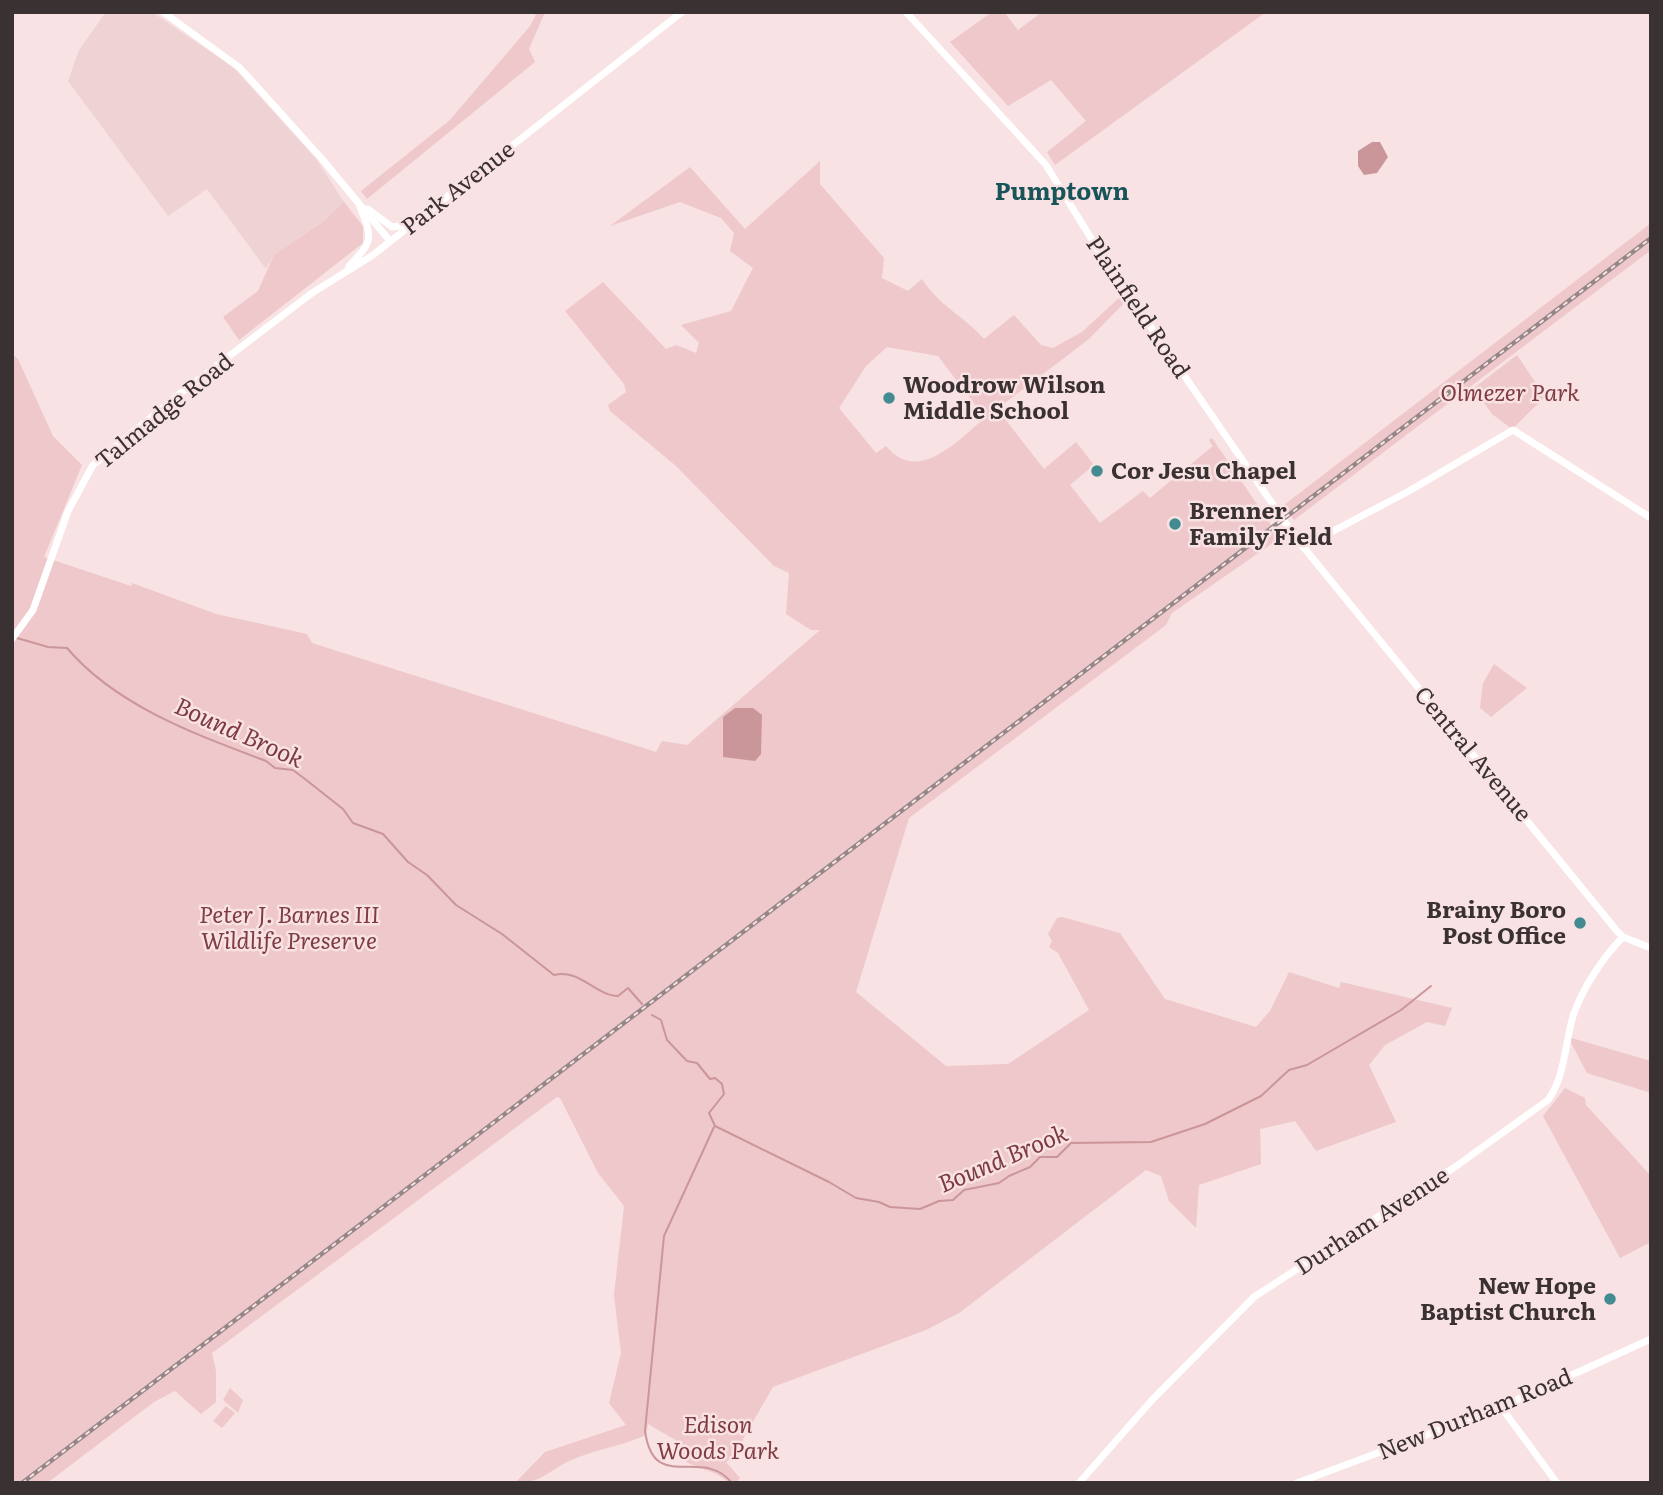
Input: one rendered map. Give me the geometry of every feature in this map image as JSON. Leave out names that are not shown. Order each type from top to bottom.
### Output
[{"type":"street","name":"Park Avenue","points":[[163,12],[240,68],[390,241],[682,12]]},
{"type":"street","name":"Plainfield Road","points":[[906,12],[1046,165],[1100,253],[1303,547]]},
{"type":"street","points":[[357,200],[392,227],[413,223]]},
{"type":"street","points":[[343,273],[367,248],[370,239],[357,200]]},
{"type":"street","name":"Talmadge Road","points":[[12,639],[28,619],[49,570],[68,511],[93,466],[183,392],[390,241]]},
{"type":"street","points":[[1303,547],[1409,491],[1513,430],[1651,518]]},
{"type":"street","name":"Central Avenue","points":[[1303,547],[1623,937],[1651,948]]},
{"type":"street","name":"Durham Avenue","points":[[1079,1483],[1152,1400],[1254,1297],[1462,1163],[1548,1100],[1560,1071],[1574,1014],[1609,953],[1623,937]]},
{"type":"street","name":"New Durham Road","points":[[1297,1483],[1501,1407],[1651,1339]]},
{"type":"street","points":[[1501,1407],[1558,1483]]},
{"type":"shaded area","points":[[106,12],[152,12],[233,67],[317,160],[344,202],[326,219],[274,255],[266,269],[207,189],[168,216],[68,81],[79,50]]},
{"type":"shaded area","points":[[1372,142],[1380,142],[1388,157],[1377,173],[1364,175],[1358,166],[1358,151]]},
{"type":"shaded area","points":[[735,708],[753,708],[762,715],[761,754],[755,761],[723,757],[723,717]]},
{"type":"green space","points":[[532,12],[545,12],[529,49],[535,62],[367,199],[361,191],[450,120],[530,26],[536,15]]},
{"type":"green space","points":[[992,12],[1004,12],[1018,30],[1042,12],[1266,12],[1055,165],[1047,152],[1086,121],[1051,80],[1008,106],[950,42]]},
{"type":"green space","name":"Peter J. Barnes III Wildlife Preserve","points":[[820,161],[820,184],[884,258],[882,278],[908,291],[922,279],[936,297],[984,339],[1014,315],[1041,345],[1053,348],[1082,332],[1119,298],[1123,304],[1089,339],[997,409],[1044,469],[1076,442],[1094,465],[1070,485],[1100,523],[1143,491],[1150,498],[1213,446],[1209,440],[1212,438],[1280,538],[1172,613],[1166,625],[909,818],[856,992],[946,1066],[1008,1064],[1089,1010],[1058,953],[1049,947],[1052,941],[1048,934],[1057,918],[1062,917],[1120,933],[1165,999],[1256,1027],[1270,1011],[1289,972],[1339,988],[1341,982],[1452,1008],[1445,1026],[1427,1022],[1385,1045],[1369,1065],[1396,1122],[1316,1151],[1295,1121],[1260,1129],[1261,1164],[1199,1185],[1196,1228],[1169,1201],[1161,1176],[1146,1170],[959,1313],[926,1330],[773,1387],[743,1439],[742,1450],[726,1462],[740,1478],[735,1483],[729,1483],[680,1457],[676,1451],[677,1441],[648,1424],[646,1435],[578,1457],[538,1479],[515,1483],[545,1452],[626,1425],[609,1403],[621,1353],[614,1295],[624,1206],[598,1173],[560,1098],[557,1097],[212,1353],[216,1371],[216,1402],[201,1414],[175,1391],[154,1402],[47,1483],[12,1483],[12,354],[18,359],[53,436],[82,465],[44,557],[131,586],[132,583],[216,614],[307,634],[312,643],[656,752],[662,741],[687,745],[820,630],[811,630],[786,614],[789,573],[774,566],[676,466],[610,411],[608,405],[626,392],[624,384],[565,311],[603,282],[666,349],[676,345],[696,353],[699,343],[681,325],[731,311],[753,268],[730,251],[734,233],[721,218],[680,202],[610,226],[690,167],[745,229]],"holes":[[[887,347],[938,356],[985,418],[950,447],[924,460],[911,461],[898,457],[886,446],[876,453],[839,408],[866,366]]]},
{"type":"green space","points":[[344,202],[363,226],[363,243],[239,340],[223,317],[258,291],[274,255],[325,220]]},
{"type":"green space","points":[[1651,223],[1651,250],[1294,520],[1284,505]]},
{"type":"green space","name":"Olmezer Park","points":[[1517,355],[1545,397],[1512,429],[1492,414],[1474,388]]},
{"type":"green space","points":[[1494,664],[1527,688],[1491,717],[1480,708],[1483,683]]},
{"type":"green space","points":[[1568,1037],[1651,1061],[1651,1093],[1587,1073]]},
{"type":"green space","points":[[1565,1088],[1585,1098],[1586,1105],[1651,1176],[1651,1242],[1620,1258],[1543,1116]]},
{"type":"green space","points":[[230,1388],[243,1400],[238,1413],[223,1400]]},
{"type":"green space","points":[[226,1406],[235,1413],[222,1428],[213,1421]]},
{"type":"waterway","name":"Bound Brook","points":[[17,638],[48,647],[67,648],[87,668],[133,702],[213,741],[266,761],[275,768],[293,770],[343,809],[353,823],[383,834],[408,862],[427,875],[456,905],[502,934],[554,975],[571,975],[610,995],[618,996],[628,988],[642,1004]]},
{"type":"waterway","name":"Bound Brook","points":[[652,1015],[661,1020],[667,1040],[687,1061],[697,1063],[710,1079],[715,1078],[722,1084],[724,1094],[709,1113],[715,1126],[856,1198],[890,1207],[920,1209],[939,1201],[953,1200],[964,1190],[999,1183],[1030,1167],[1040,1157],[1057,1157],[1071,1143],[1151,1142],[1205,1124],[1261,1096],[1289,1070],[1307,1065],[1401,1010],[1431,986]]},
{"type":"waterway","points":[[714,1127],[664,1236],[645,1431],[650,1450],[658,1461],[668,1466],[707,1468],[720,1472],[732,1483]]},
{"type":"railway","points":[[22,1483],[1651,238]]},
{"type":"place","name":"Woodrow Wilson Middle School","points":[[889,398]]},
{"type":"place","name":"Cor Jesu Chapel","points":[[1097,471]]},
{"type":"place","name":"Brenner Family Field","points":[[1175,524]]},
{"type":"place","name":"Brainy Boro Post Office","points":[[1580,923]]},
{"type":"place","name":"New Hope Baptist Church","points":[[1610,1299]]},
{"type":"district","name":"Pumptown","points":[[1062,192]]},
{"type":"park label","name":"Edison Woods Park","points":[[718,1438]]}]
